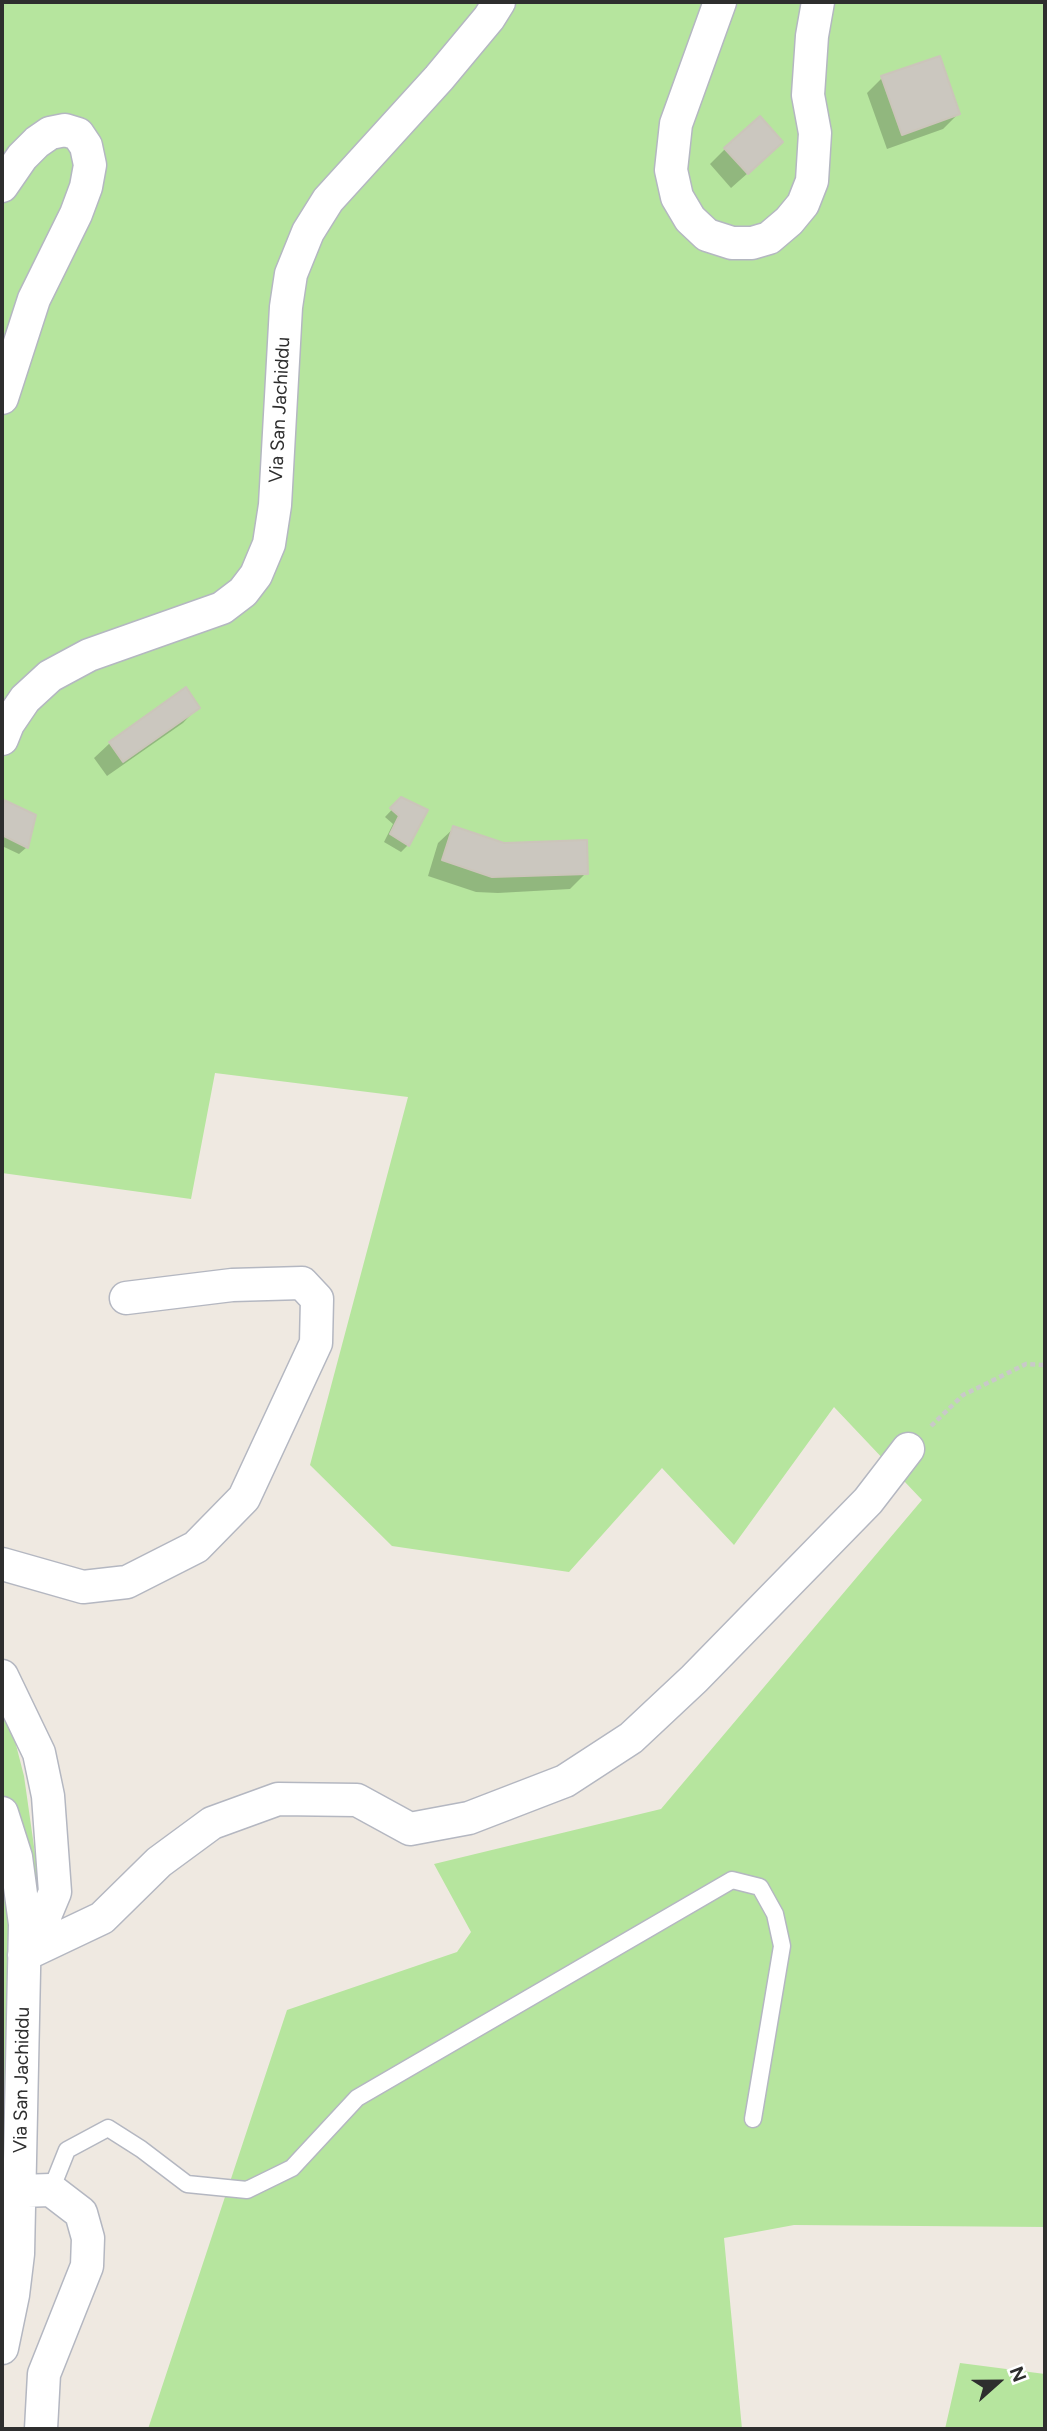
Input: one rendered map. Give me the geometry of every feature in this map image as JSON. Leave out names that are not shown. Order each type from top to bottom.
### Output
[{"type":"street","name":"Via San Jachiddu","points":[[2,739],[8,724],[25,699],[50,676],[89,655],[222,608],[243,592],[256,575],[268,544],[275,505],[286,307],[292,274],[308,232],[328,200],[439,78],[499,2]]},
{"type":"street","points":[[720,2],[676,124],[671,170],[677,197],[690,219],[707,235],[732,243],[752,243],[769,238],[789,221],[803,204],[812,181],[815,132],[808,95],[812,36],[818,2]]},
{"type":"street","points":[[2,186],[22,157],[50,134],[65,130],[78,134],[86,146],[90,165],[86,187],[34,299],[2,398]]},
{"type":"street","points":[[2,1564],[83,1587],[127,1582],[196,1547],[244,1498],[316,1343],[317,1299],[302,1283],[232,1284],[126,1298]]},
{"type":"street","points":[[27,1953],[102,1918],[159,1862],[212,1823],[278,1799],[357,1800],[410,1829],[469,1818],[565,1781],[631,1738],[694,1679],[869,1501],[908,1449]]},
{"type":"street","points":[[2,1676],[39,1752],[48,1796],[55,1892],[27,1953]]},
{"type":"street","name":"Via San Jachiddu","points":[[2,1813],[16,1857],[26,1924],[27,1953],[18,2254],[2,2348]]},
{"type":"street","points":[[20,2191],[51,2190],[80,2213],[88,2238],[88,2266],[44,2374],[41,2429]]},
{"type":"lane","points":[[51,2190],[67,2150],[108,2128],[141,2149],[187,2185],[247,2190],[292,2168],[357,2098],[733,1880],[760,1887],[775,1914],[782,1946],[752,2119]]},
{"type":"path","points":[[908,1449],[963,1395],[1026,1364],[1045,1365]]},
{"type":"green space","points":[[2,2],[1045,2],[1045,2227],[794,2225],[724,2238],[742,2429],[148,2429],[287,2010],[457,1952],[471,1932],[434,1864],[661,1809],[922,1500],[834,1407],[734,1545],[662,1468],[569,1572],[392,1546],[310,1465],[408,1097],[215,1073],[191,1199],[2,1173]]},
{"type":"green space","points":[[2,1701],[6,1706],[24,1776],[42,1903],[2,2263]]},
{"type":"green space","points":[[960,2363],[1045,2374],[1045,2429],[945,2429]]},
{"type":"building","points":[[940,56],[960,114],[902,135],[881,76]]},
{"type":"building","points":[[760,116],[783,142],[748,174],[724,148]]},
{"type":"building","points":[[186,687],[200,708],[123,762],[109,742]]},
{"type":"building","points":[[401,797],[428,810],[409,846],[390,834],[399,816],[390,808]]},
{"type":"building","points":[[4,800],[36,815],[28,848],[2,835]]},
{"type":"building","points":[[453,826],[504,843],[587,840],[588,874],[492,877],[442,860]]}]
